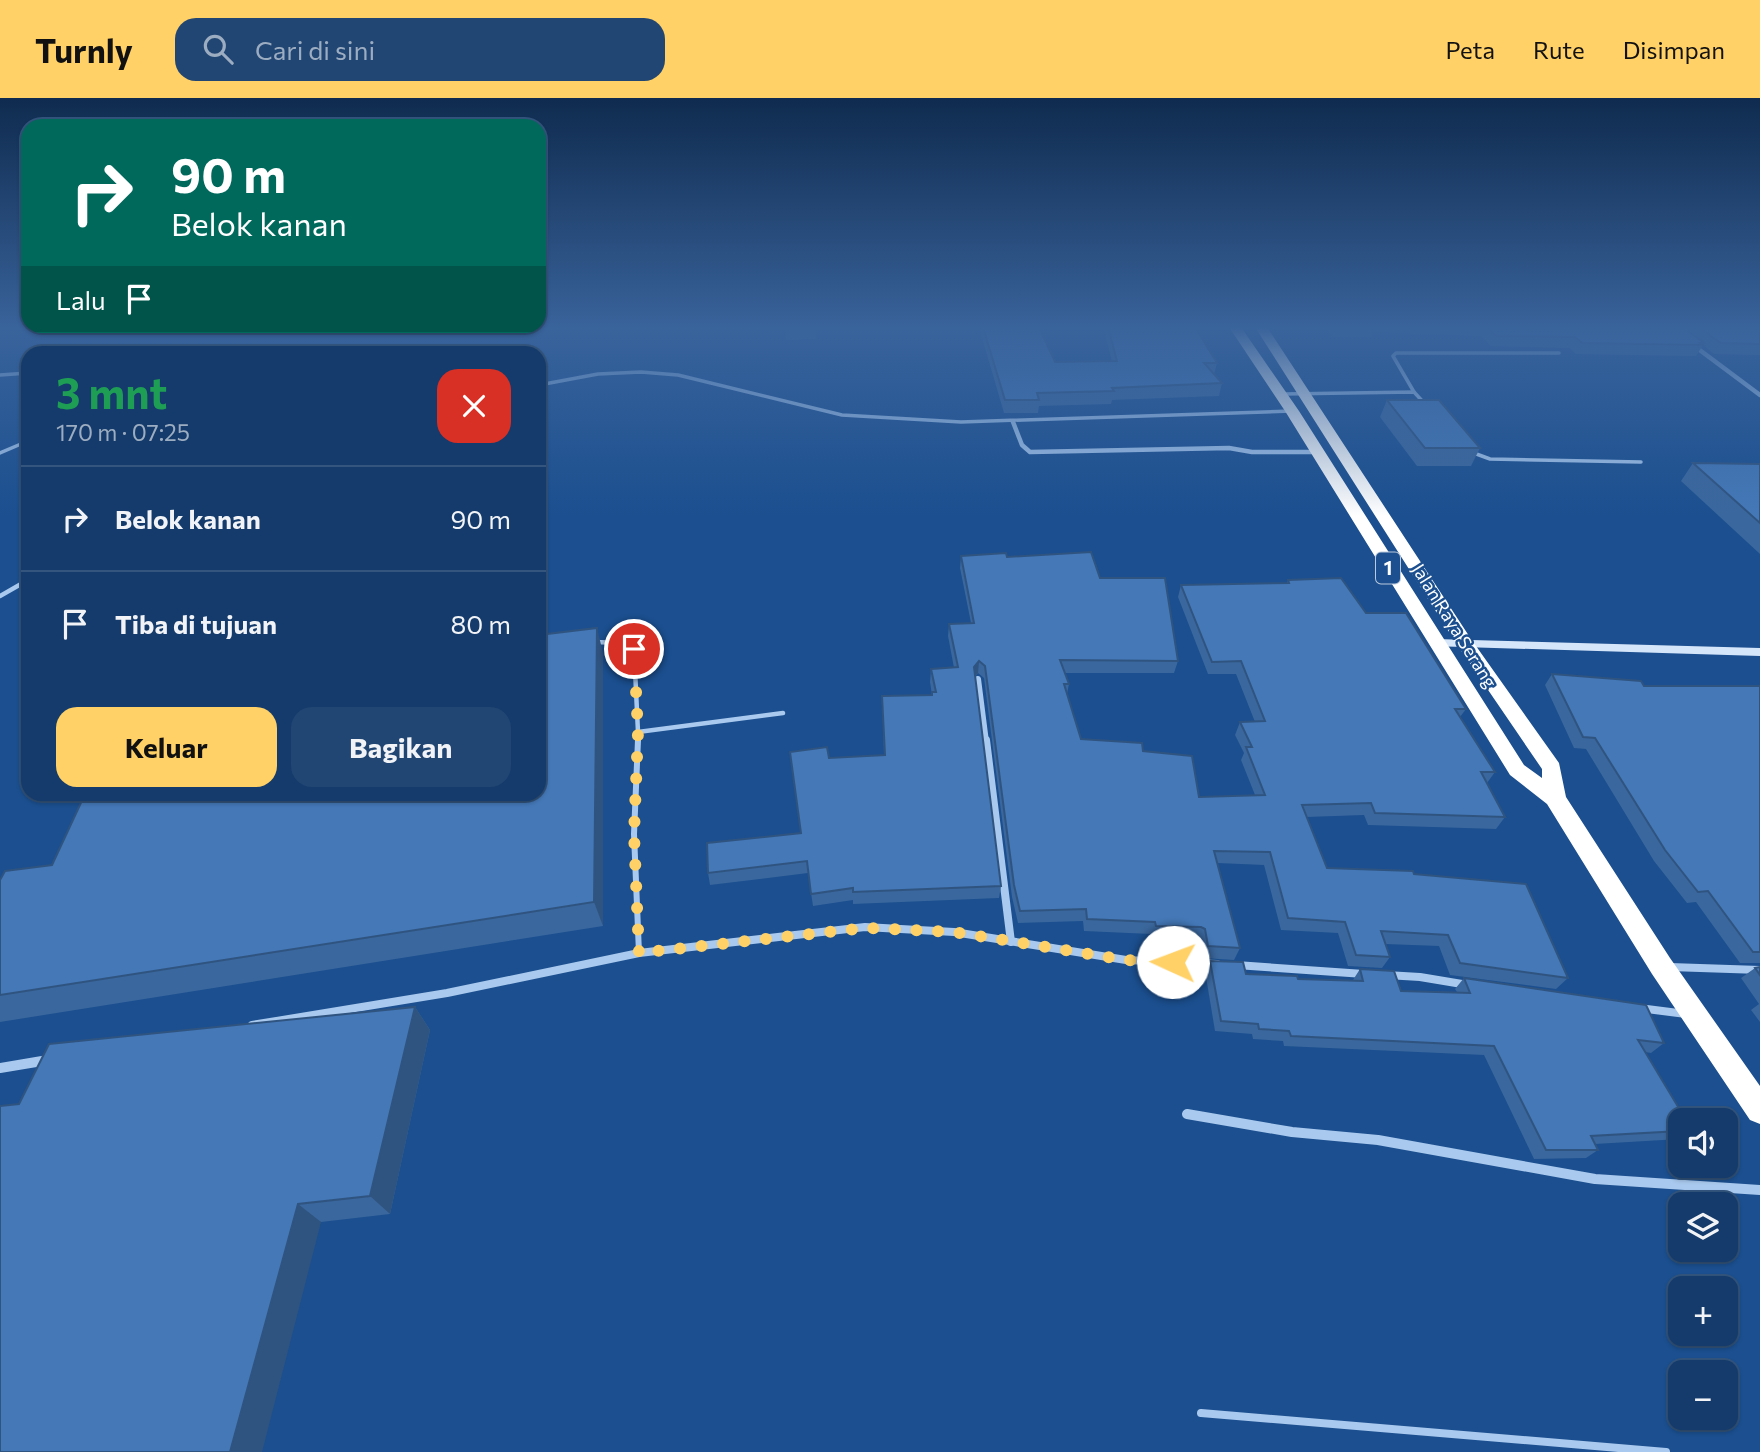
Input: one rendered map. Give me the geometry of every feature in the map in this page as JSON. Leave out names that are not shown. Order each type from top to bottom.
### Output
[{"type":"highway","name":"Jalan Raya Serang","points":[[1276,390],[1292,411],[1315,452],[1517,770],[1555,798],[1661,966],[1760,1110]]},
{"type":"highway","name":"Jalan Raya Serang","points":[[1303,390],[1465,643],[1552,768],[1555,798]]},
{"type":"street","points":[[1013,422],[1022,445],[1030,452],[1229,448],[1252,452],[1315,452]]},
{"type":"street","points":[[1435,643],[1760,652]]},
{"type":"street","points":[[978,679],[1011,942]]},
{"type":"street","points":[[239,1027],[447,993],[639,953],[865,928],[954,932],[1126,960],[1420,977],[1482,987]]},
{"type":"street","points":[[1661,966],[1760,971]]},
{"type":"street","points":[[1628,1006],[1695,1015]]},
{"type":"street","points":[[0,1068],[59,1059]]},
{"type":"street","points":[[1187,1114],[1292,1132],[1378,1140],[1595,1179],[1760,1190]]},
{"type":"lane","points":[[740,390],[842,415],[886,419],[1013,422],[1292,411]]},
{"type":"lane","points":[[1278,394],[1414,392],[1429,408]]},
{"type":"lane","points":[[0,453],[21,444]]},
{"type":"lane","points":[[1469,450],[1490,459],[1641,462]]},
{"type":"lane","points":[[0,596],[21,584]]},
{"type":"lane","points":[[590,642],[625,643],[634,649],[638,732],[634,834],[639,953]]},
{"type":"lane","points":[[638,732],[783,713]]},
{"type":"lane","points":[[1201,1413],[1666,1452]]},
{"type":"building","points":[[1002,390],[1114,391],[1037,393],[1039,400],[1005,400]]},
{"type":"building","points":[[1387,400],[1439,400],[1480,448],[1425,448]]},
{"type":"building","points":[[1693,463],[1760,464],[1760,523]]},
{"type":"building","points":[[1091,552],[1100,578],[1165,578],[1178,661],[1060,660],[1069,684],[1064,684],[1081,739],[1142,743],[1143,751],[1192,756],[1199,797],[1265,795],[1246,747],[1252,747],[1240,722],[1265,721],[1241,661],[1212,662],[1181,585],[1289,583],[1288,580],[1341,578],[1366,613],[1406,613],[1466,709],[1455,709],[1495,772],[1481,772],[1505,817],[1375,813],[1371,803],[1302,805],[1327,868],[1413,871],[1414,874],[1526,884],[1568,978],[1460,963],[1448,935],[1381,931],[1390,957],[1356,955],[1345,922],[1288,918],[1270,852],[1214,851],[1240,948],[1208,946],[1205,929],[1201,927],[1156,926],[1155,922],[1087,919],[1086,909],[1020,911],[1014,885],[985,666],[979,661],[974,667],[1001,886],[853,892],[853,888],[811,894],[807,861],[708,873],[707,843],[801,833],[790,752],[827,747],[829,758],[885,755],[882,696],[932,695],[932,692],[936,692],[931,669],[958,667],[949,624],[974,623],[961,556],[1006,553],[1007,557]]},
{"type":"building","points":[[597,628],[594,902],[0,995],[0,880],[5,871],[52,865],[82,801],[546,801],[546,634]]},
{"type":"building","points":[[1552,674],[1641,681],[1644,686],[1760,686],[1760,952],[1753,952],[1708,891],[1698,892],[1665,850],[1595,738],[1583,737]]},
{"type":"building","points":[[1210,961],[1243,962],[1246,974],[1297,976],[1298,979],[1363,981],[1360,969],[1394,971],[1401,991],[1470,993],[1464,978],[1646,1005],[1664,1043],[1638,1040],[1679,1108],[1668,1108],[1668,1132],[1591,1136],[1598,1150],[1546,1150],[1494,1046],[1291,1036],[1289,1031],[1259,1029],[1258,1024],[1221,1021]]},
{"type":"building","points":[[415,1007],[370,1196],[298,1204],[230,1452],[0,1452],[0,1106],[19,1104],[49,1044]]},
{"type":"route","points":[[634,649],[638,732],[634,834],[639,953],[690,945],[865,928],[954,932],[1126,960],[1173,962]]}]
